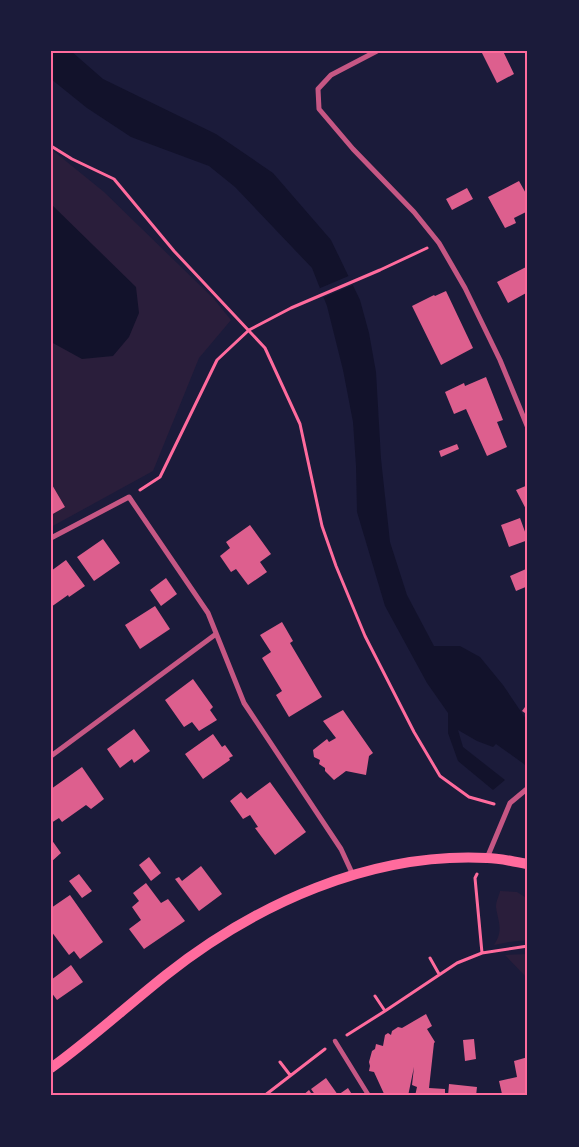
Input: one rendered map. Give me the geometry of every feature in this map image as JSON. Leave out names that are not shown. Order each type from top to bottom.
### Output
[{"type":"main road","points":[[51,1068],[167,974],[241,922],[269,907],[353,875],[402,864],[440,858],[487,858],[528,864]]},
{"type":"street","points":[[377,51],[331,75],[318,89],[319,109],[352,149],[414,212],[439,243],[465,288],[500,360],[528,428]]},
{"type":"street","points":[[51,538],[129,496],[208,613],[244,703],[341,849],[353,875]]},
{"type":"street","points":[[51,756],[216,634]]},
{"type":"street","points":[[487,858],[509,806],[528,788]]},
{"type":"street","points":[[335,1042],[368,1096]]},
{"type":"path","points":[[51,146],[72,159],[114,179],[174,251],[266,348],[300,424],[322,526],[336,566],[365,636],[414,732],[440,776],[469,797],[509,806]]},
{"type":"path","points":[[129,496],[160,477],[217,360],[249,330],[290,308],[439,243]]},
{"type":"path","points":[[482,953],[475,878],[487,858]]},
{"type":"path","points":[[264,1096],[335,1042],[457,963],[482,953],[528,946]]},
{"type":"path","points":[[430,958],[439,974]]},
{"type":"path","points":[[375,996],[385,1011]]},
{"type":"path","points":[[280,1062],[290,1076]]},
{"type":"shaded area","points":[[51,51],[71,51],[103,79],[216,134],[273,173],[331,240],[360,300],[369,333],[376,372],[381,459],[390,542],[407,595],[434,646],[460,646],[480,657],[503,685],[528,722],[528,769],[496,744],[493,747],[477,741],[458,730],[463,747],[505,780],[493,790],[458,761],[448,733],[448,713],[427,683],[385,606],[357,512],[353,422],[343,370],[327,306],[312,268],[235,187],[209,166],[131,137],[87,108],[51,79]]},
{"type":"shaded area","points":[[51,149],[104,192],[213,298],[231,320],[199,358],[153,471],[51,527]]},
{"type":"shaded area","points":[[51,204],[136,287],[139,313],[129,337],[113,356],[82,359],[51,342]]},
{"type":"shaded area","points":[[500,891],[517,892],[528,899],[528,940],[494,945],[500,930],[496,903]]},
{"type":"shaded area","points":[[528,954],[528,979],[505,955]]},
{"type":"pier","points":[[351,275],[355,284],[322,298],[318,289]]},
{"type":"building","points":[[481,51],[503,51],[514,74],[497,83]]},
{"type":"building","points":[[519,181],[528,197],[528,211],[514,218],[516,223],[505,228],[488,197]]},
{"type":"building","points":[[467,188],[473,199],[452,210],[446,199]]},
{"type":"building","points":[[528,266],[528,292],[508,303],[497,282]]},
{"type":"building","points":[[446,291],[473,348],[441,365],[412,306]]},
{"type":"building","points":[[486,377],[503,420],[497,422],[507,447],[487,456],[466,409],[454,414],[445,392],[464,383],[465,386]]},
{"type":"building","points":[[457,444],[459,449],[441,457],[439,451]]},
{"type":"building","points":[[51,483],[65,507],[51,515]]},
{"type":"building","points":[[528,485],[528,513],[516,490]]},
{"type":"building","points":[[520,518],[528,540],[509,547],[501,525]]},
{"type":"building","points":[[250,525],[271,554],[260,562],[267,572],[248,585],[236,569],[231,572],[220,556],[230,548],[226,542]]},
{"type":"building","points":[[103,539],[120,563],[94,581],[77,557]]},
{"type":"building","points":[[66,560],[85,586],[51,607],[51,571]]},
{"type":"building","points":[[526,569],[528,571],[528,586],[516,591],[510,576]]},
{"type":"building","points":[[166,578],[177,594],[161,606],[150,590]]},
{"type":"building","points":[[155,606],[170,629],[140,649],[125,625]]},
{"type":"building","points":[[282,622],[293,641],[290,643],[322,697],[289,717],[276,695],[282,691],[262,658],[271,652],[260,635]]},
{"type":"building","points":[[193,679],[213,707],[210,710],[217,720],[199,731],[192,722],[184,727],[165,700]]},
{"type":"building","points":[[528,703],[528,715],[522,711]]},
{"type":"building","points":[[343,710],[373,753],[369,756],[366,775],[346,771],[334,780],[325,771],[325,768],[319,764],[320,760],[314,757],[313,750],[327,739],[329,742],[336,738],[323,721]]},
{"type":"building","points":[[134,729],[150,751],[134,763],[132,759],[120,768],[107,749]]},
{"type":"building","points":[[213,734],[222,747],[225,745],[233,756],[203,779],[185,754]]},
{"type":"building","points":[[82,767],[104,799],[91,809],[86,805],[62,822],[59,818],[51,823],[51,789]]},
{"type":"building","points":[[270,782],[306,832],[275,855],[255,828],[258,827],[250,815],[243,819],[230,801],[241,792],[247,799]]},
{"type":"building","points":[[51,839],[61,853],[51,862]]},
{"type":"building","points":[[149,857],[161,873],[151,881],[139,865]]},
{"type":"building","points":[[201,866],[222,894],[199,911],[175,879],[179,877],[182,881]]},
{"type":"building","points":[[79,874],[92,891],[82,898],[69,881]]},
{"type":"building","points":[[146,883],[161,903],[168,899],[185,921],[144,949],[129,929],[141,920],[132,907],[139,901],[133,893]]},
{"type":"building","points":[[70,895],[103,942],[80,959],[74,951],[69,955],[51,931],[51,908]]},
{"type":"building","points":[[71,965],[83,982],[57,1000],[51,992],[51,980]]},
{"type":"building","points":[[426,1014],[432,1026],[427,1029],[435,1042],[429,1088],[445,1089],[445,1096],[415,1096],[417,1087],[412,1085],[414,1067],[408,1096],[385,1096],[374,1072],[369,1071],[372,1051],[375,1049],[376,1044],[383,1046],[385,1035],[388,1033],[391,1035],[392,1031],[398,1027],[402,1028]]},
{"type":"building","points":[[474,1039],[476,1059],[465,1061],[463,1040]]},
{"type":"building","points":[[528,1057],[528,1096],[496,1096],[502,1094],[499,1081],[517,1077],[514,1061]]},
{"type":"building","points":[[326,1078],[338,1095],[348,1088],[353,1096],[316,1096],[311,1089]]},
{"type":"building","points":[[449,1084],[477,1087],[476,1096],[448,1096]]},
{"type":"building","points":[[309,1090],[313,1096],[302,1096]]}]
